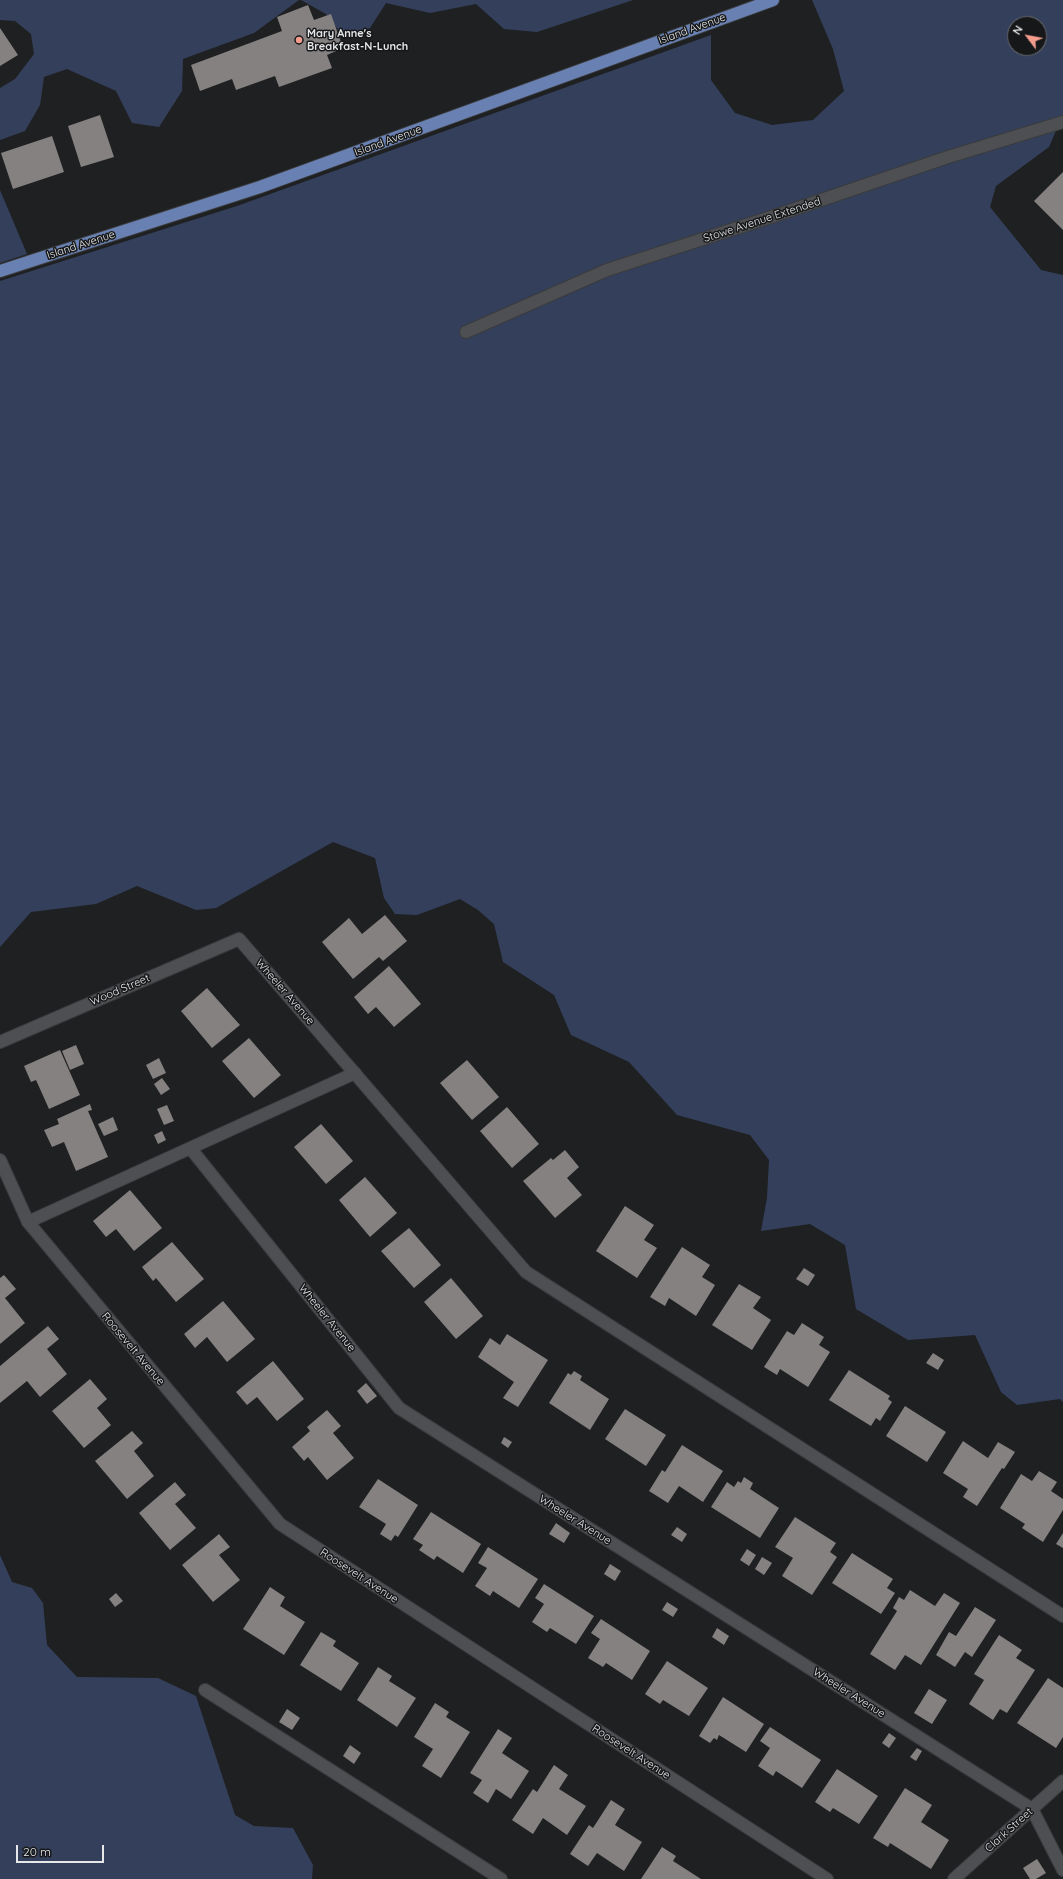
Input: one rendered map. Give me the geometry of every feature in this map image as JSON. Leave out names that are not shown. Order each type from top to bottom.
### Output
[{"type":"main road","name":"Island Avenue","points":[[0,271],[260,187],[773,0]]},
{"type":"street","name":"Stowe Avenue Extended","points":[[466,332],[607,270],[777,215],[948,157],[1063,122]]},
{"type":"street","name":"Wood Street","points":[[0,1042],[239,939]]},
{"type":"street","name":"Wheeler Avenue","points":[[239,939],[526,1272],[1063,1616]]},
{"type":"street","points":[[28,1222],[355,1073]]},
{"type":"street","name":"Wheeler Avenue","points":[[191,1149],[399,1408],[1032,1810]]},
{"type":"street","name":"Roosevelt Avenue","points":[[0,1160],[28,1222],[280,1524],[827,1879]]},
{"type":"street","points":[[205,1690],[501,1879]]},
{"type":"street","name":"Clark Street","points":[[954,1879],[1063,1781]]},
{"type":"street","points":[[1032,1810],[1063,1870]]},
{"type":"shaded area","points":[[0,0],[299,0],[254,33],[183,59],[182,91],[159,127],[132,123],[116,91],[67,69],[44,77],[40,105],[25,131],[0,140],[0,88],[15,79],[34,54],[31,34],[15,21],[0,20]]},
{"type":"shaded area","points":[[301,0],[633,0],[537,32],[504,29],[476,4],[430,13],[386,3],[370,28],[344,37],[326,14]]},
{"type":"shaded area","points":[[812,0],[1063,0],[1063,114],[1049,147],[996,186],[990,207],[1041,270],[1063,275],[1063,1402],[1060,1399],[1017,1405],[1001,1392],[975,1335],[908,1340],[856,1309],[845,1245],[810,1224],[761,1231],[767,1198],[769,1160],[750,1135],[677,1115],[629,1062],[571,1035],[554,995],[503,962],[494,924],[478,910],[460,899],[417,915],[395,914],[384,898],[375,858],[333,842],[216,908],[196,910],[137,886],[96,904],[31,912],[0,947],[0,281],[237,206],[711,35],[711,80],[735,113],[772,125],[813,120],[844,91],[833,49]]},
{"type":"shaded area","points":[[0,190],[27,254],[0,263]]},
{"type":"shaded area","points":[[0,1555],[12,1582],[32,1588],[43,1603],[47,1645],[77,1677],[158,1678],[196,1696],[235,1815],[254,1826],[293,1828],[313,1865],[312,1879],[0,1879]]},
{"type":"building","name":"Mary Anne's Breakfast-N-Lunch","points":[[308,5],[314,20],[331,14],[343,48],[327,55],[332,68],[279,87],[275,76],[236,90],[232,79],[200,91],[191,65],[282,31],[277,17]]},
{"type":"building","points":[[0,28],[18,55],[0,66]]},
{"type":"building","points":[[100,115],[114,157],[81,167],[68,126]]},
{"type":"building","points":[[52,136],[64,172],[13,189],[1,153]]},
{"type":"building","points":[[1063,172],[1063,230],[1034,201]]},
{"type":"building","points":[[385,915],[407,941],[383,961],[379,957],[353,979],[322,942],[349,918],[362,934]]},
{"type":"building","points":[[389,966],[421,1004],[394,1027],[376,1007],[368,1014],[354,997]]},
{"type":"building","points":[[207,988],[240,1025],[212,1048],[181,1011]]},
{"type":"building","points":[[249,1038],[281,1075],[254,1098],[222,1061]]},
{"type":"building","points":[[76,1045],[84,1064],[70,1070],[62,1051]]},
{"type":"building","points":[[60,1050],[80,1095],[49,1109],[36,1080],[31,1082],[24,1066]]},
{"type":"building","points":[[159,1058],[166,1073],[153,1079],[146,1065]]},
{"type":"building","points":[[467,1060],[499,1097],[472,1120],[440,1083]]},
{"type":"building","points":[[162,1078],[170,1089],[161,1095],[154,1084]]},
{"type":"building","points":[[90,1104],[92,1110],[88,1111],[108,1157],[76,1171],[64,1142],[52,1147],[44,1130],[59,1124],[57,1119]]},
{"type":"building","points":[[167,1105],[174,1121],[164,1125],[157,1109]]},
{"type":"building","points":[[507,1107],[539,1144],[512,1168],[480,1131]]},
{"type":"building","points":[[113,1117],[118,1130],[104,1136],[98,1124]]},
{"type":"building","points":[[321,1124],[353,1161],[326,1184],[294,1147]]},
{"type":"building","points":[[162,1131],[166,1140],[158,1144],[154,1135]]},
{"type":"building","points":[[565,1150],[579,1167],[567,1178],[582,1195],[555,1218],[523,1181],[551,1158],[553,1160]]},
{"type":"building","points":[[365,1177],[397,1213],[370,1237],[339,1200]]},
{"type":"building","points":[[130,1190],[162,1228],[134,1251],[116,1229],[106,1237],[93,1221]]},
{"type":"building","points":[[625,1206],[654,1225],[644,1240],[657,1248],[637,1278],[596,1251]]},
{"type":"building","points":[[409,1228],[441,1265],[414,1288],[381,1251]]},
{"type":"building","points":[[172,1242],[204,1279],[176,1302],[156,1278],[153,1281],[142,1267]]},
{"type":"building","points":[[682,1247],[710,1265],[702,1277],[715,1285],[696,1316],[669,1298],[665,1306],[650,1297]]},
{"type":"building","points":[[804,1268],[815,1275],[808,1286],[796,1279]]},
{"type":"building","points":[[4,1275],[16,1289],[5,1298],[25,1323],[0,1344],[0,1278]]},
{"type":"building","points":[[451,1278],[483,1316],[456,1339],[424,1302]]},
{"type":"building","points":[[739,1284],[761,1297],[753,1308],[771,1320],[752,1350],[712,1325]]},
{"type":"building","points":[[223,1301],[255,1339],[227,1362],[207,1337],[195,1348],[184,1334]]},
{"type":"building","points":[[802,1323],[824,1337],[819,1345],[830,1352],[808,1387],[780,1369],[777,1375],[764,1367],[787,1331],[794,1335]]},
{"type":"building","points":[[48,1326],[59,1339],[47,1349],[67,1374],[40,1397],[27,1381],[0,1403],[0,1366]]},
{"type":"building","points":[[507,1334],[548,1360],[518,1407],[503,1398],[514,1382],[478,1357],[490,1338],[500,1345]]},
{"type":"building","points":[[933,1353],[944,1360],[938,1370],[926,1363]]},
{"type":"building","points":[[273,1361],[304,1399],[277,1421],[257,1397],[247,1405],[236,1392]]},
{"type":"building","points":[[849,1370],[890,1396],[888,1399],[892,1402],[880,1421],[876,1418],[871,1426],[829,1400]]},
{"type":"building","points":[[574,1371],[582,1376],[580,1380],[609,1399],[590,1430],[549,1403],[568,1373],[571,1375]]},
{"type":"building","points":[[90,1379],[107,1399],[97,1408],[111,1425],[84,1448],[52,1411]]},
{"type":"building","points":[[366,1383],[377,1396],[367,1404],[357,1391]]},
{"type":"building","points":[[905,1406],[946,1432],[927,1462],[886,1436]]},
{"type":"building","points":[[625,1409],[666,1435],[646,1466],[605,1439]]},
{"type":"building","points":[[327,1410],[341,1426],[333,1433],[354,1458],[327,1480],[308,1457],[304,1461],[292,1447],[310,1431],[307,1427]]},
{"type":"building","points":[[132,1431],[143,1443],[134,1451],[154,1476],[127,1499],[95,1461]]},
{"type":"building","points":[[504,1437],[512,1442],[508,1448],[501,1443]]},
{"type":"building","points":[[963,1441],[988,1458],[998,1442],[1015,1452],[1004,1469],[1002,1468],[977,1506],[963,1497],[968,1489],[943,1473]]},
{"type":"building","points":[[682,1445],[723,1471],[703,1502],[679,1486],[668,1503],[649,1491],[662,1470],[665,1472]]},
{"type":"building","points":[[1039,1471],[1057,1482],[1051,1491],[1063,1499],[1063,1510],[1043,1542],[1022,1528],[1025,1524],[1000,1508],[1021,1474],[1032,1481]]},
{"type":"building","points":[[744,1477],[753,1483],[750,1489],[779,1508],[760,1538],[711,1507],[727,1482],[734,1487],[738,1481],[741,1483]]},
{"type":"building","points":[[378,1479],[418,1505],[398,1537],[395,1535],[391,1541],[380,1534],[386,1524],[359,1507]]},
{"type":"building","points":[[175,1482],[186,1495],[175,1504],[196,1528],[170,1550],[139,1513]]},
{"type":"building","points":[[431,1512],[481,1544],[463,1573],[437,1556],[434,1560],[419,1550],[423,1545],[413,1539]]},
{"type":"building","points":[[795,1517],[836,1543],[830,1552],[837,1557],[812,1595],[782,1576],[793,1558],[775,1547]]},
{"type":"building","points":[[556,1523],[570,1533],[564,1543],[549,1534]]},
{"type":"building","points":[[677,1527],[687,1534],[682,1542],[671,1535]]},
{"type":"building","points":[[1063,1533],[1063,1548],[1056,1544]]},
{"type":"building","points":[[219,1534],[230,1547],[219,1555],[240,1580],[213,1602],[182,1565]]},
{"type":"building","points":[[488,1547],[538,1579],[519,1608],[493,1591],[490,1596],[475,1586],[487,1568],[478,1563]]},
{"type":"building","points":[[747,1549],[756,1555],[749,1566],[740,1560]]},
{"type":"building","points":[[852,1553],[893,1579],[887,1588],[895,1593],[881,1614],[832,1583]]},
{"type":"building","points":[[762,1557],[772,1563],[764,1575],[755,1569]]},
{"type":"building","points":[[610,1564],[621,1571],[615,1581],[604,1574]]},
{"type":"building","points":[[544,1584],[594,1616],[576,1644],[550,1628],[547,1632],[532,1622],[544,1604],[535,1598]]},
{"type":"building","points":[[270,1587],[285,1597],[280,1606],[305,1622],[284,1655],[243,1629]]},
{"type":"building","points":[[910,1590],[935,1606],[944,1593],[960,1603],[921,1665],[905,1655],[895,1670],[870,1654],[897,1611],[893,1608],[899,1597],[904,1600]]},
{"type":"building","points":[[116,1593],[123,1601],[115,1607],[109,1599]]},
{"type":"building","points":[[667,1602],[678,1609],[673,1617],[662,1610]]},
{"type":"building","points":[[975,1607],[996,1620],[972,1657],[965,1652],[955,1667],[936,1655],[949,1632],[956,1636]]},
{"type":"building","points":[[601,1619],[650,1651],[632,1680],[606,1663],[603,1667],[588,1658],[600,1639],[591,1633]]},
{"type":"building","points":[[717,1628],[729,1636],[724,1645],[712,1637]]},
{"type":"building","points":[[321,1632],[336,1641],[333,1646],[359,1663],[341,1691],[300,1665]]},
{"type":"building","points":[[999,1635],[1022,1650],[1016,1658],[1035,1670],[1007,1713],[1000,1709],[993,1720],[969,1704],[984,1680],[974,1674]]},
{"type":"building","points":[[667,1661],[708,1688],[689,1716],[663,1700],[660,1704],[645,1694]]},
{"type":"building","points":[[378,1667],[392,1676],[389,1681],[416,1698],[397,1727],[357,1700]]},
{"type":"building","points":[[1048,1678],[1063,1688],[1063,1737],[1056,1748],[1017,1723]]},
{"type":"building","points":[[929,1689],[947,1700],[932,1724],[914,1713]]},
{"type":"building","points":[[723,1697],[764,1724],[746,1752],[719,1735],[717,1740],[714,1738],[710,1743],[699,1736]]},
{"type":"building","points":[[435,1703],[449,1712],[446,1717],[470,1732],[441,1778],[422,1766],[433,1749],[414,1737]]},
{"type":"building","points":[[287,1709],[300,1718],[292,1730],[279,1722]]},
{"type":"building","points":[[770,1727],[821,1760],[802,1788],[776,1771],[773,1776],[758,1766],[770,1748],[760,1741]]},
{"type":"building","points":[[498,1729],[512,1738],[502,1753],[529,1771],[511,1799],[496,1789],[488,1803],[473,1793],[482,1780],[470,1773]]},
{"type":"building","points":[[889,1733],[896,1738],[889,1748],[882,1743]]},
{"type":"building","points":[[350,1745],[361,1753],[354,1764],[343,1756]]},
{"type":"building","points":[[917,1748],[922,1751],[916,1761],[910,1757]]},
{"type":"building","points":[[554,1765],[568,1775],[559,1789],[586,1806],[567,1835],[543,1818],[533,1834],[512,1820],[533,1789],[537,1792]]},
{"type":"building","points":[[837,1769],[878,1796],[859,1824],[833,1808],[830,1812],[815,1802]]},
{"type":"building","points":[[905,1788],[932,1805],[921,1822],[949,1840],[931,1869],[890,1843],[888,1847],[873,1838]]},
{"type":"building","points":[[611,1800],[625,1809],[615,1825],[642,1842],[624,1871],[597,1853],[588,1866],[570,1854],[589,1825],[593,1828]]},
{"type":"building","points":[[662,1847],[676,1856],[673,1861],[701,1879],[641,1879]]},
{"type":"building","points":[[1037,1859],[1046,1873],[1036,1879],[1030,1879],[1023,1868]]},
{"type":"place","name":"Mary Anne's Breakfast-N-Lunch","points":[[299,40]]}]
